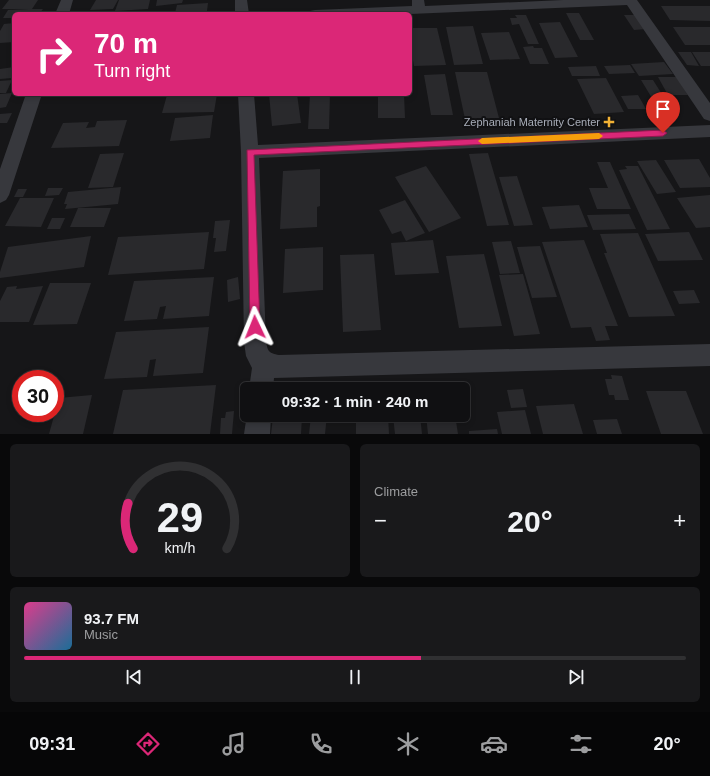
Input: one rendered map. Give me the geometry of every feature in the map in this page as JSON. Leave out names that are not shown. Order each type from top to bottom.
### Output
[{"type":"street","points":[[63,12],[67,0]]},
{"type":"street","points":[[241,0],[242,12]]},
{"type":"street","points":[[338,12],[418,5],[630,1],[710,115]]},
{"type":"street","points":[[0,195],[33,96]]},
{"type":"street","points":[[246,96],[250,152],[255,342],[257,356],[264,364],[279,367],[710,355]]},
{"type":"street","points":[[250,152],[710,131]]},
{"type":"street","points":[[262,382],[264,364]]},
{"type":"street","points":[[257,434],[258,422]]},
{"type":"building","points":[[9,0],[38,0],[32,9],[43,9],[41,12],[12,12],[12,18],[3,18],[8,10],[29,9],[2,9]]},
{"type":"building","points":[[96,0],[118,0],[113,9],[90,10]]},
{"type":"building","points":[[119,0],[150,0],[148,9],[115,11]]},
{"type":"building","points":[[157,0],[183,0],[182,3],[156,6]]},
{"type":"building","points":[[208,3],[207,11],[175,12],[177,5]]},
{"type":"building","points":[[661,6],[710,6],[710,21],[670,20]]},
{"type":"building","points":[[566,13],[579,13],[594,40],[580,40]]},
{"type":"building","points":[[515,15],[526,15],[539,44],[528,44],[519,24],[512,25],[510,18],[517,18]]},
{"type":"building","points":[[624,15],[636,15],[646,29],[634,30]]},
{"type":"building","points":[[560,22],[578,57],[555,58],[539,23]]},
{"type":"building","points":[[12,23],[12,42],[0,43],[0,31],[4,24]]},
{"type":"building","points":[[473,26],[483,64],[454,65],[446,27]]},
{"type":"building","points":[[673,27],[710,27],[710,45],[685,45]]},
{"type":"building","points":[[412,28],[437,28],[446,65],[414,66],[412,54]]},
{"type":"building","points":[[509,32],[520,59],[490,60],[481,33]]},
{"type":"building","points":[[533,46],[534,48],[542,48],[549,64],[530,64],[523,47]]},
{"type":"building","points":[[678,52],[691,52],[699,66],[687,65]]},
{"type":"building","points":[[692,52],[710,52],[710,66],[701,66]]},
{"type":"building","points":[[664,62],[673,74],[639,76],[631,64]]},
{"type":"building","points":[[630,65],[635,73],[609,74],[604,66]]},
{"type":"building","points":[[596,66],[600,76],[572,76],[568,67]]},
{"type":"building","points":[[12,67],[12,78],[0,79],[0,69]]},
{"type":"building","points":[[455,72],[487,72],[499,118],[465,119]]},
{"type":"building","points":[[445,74],[453,115],[431,115],[424,75]]},
{"type":"building","points":[[658,77],[677,77],[688,95],[668,95]]},
{"type":"building","points":[[606,78],[624,112],[594,114],[577,79]]},
{"type":"building","points":[[12,80],[6,93],[0,93],[0,81]]},
{"type":"building","points":[[641,80],[653,80],[677,118],[664,118]]},
{"type":"building","points":[[12,93],[6,107],[0,108],[0,94]]},
{"type":"building","points":[[638,95],[646,109],[628,109],[621,96]]},
{"type":"building","points":[[167,96],[217,96],[214,112],[162,113]]},
{"type":"building","points":[[269,96],[297,96],[301,123],[272,126]]},
{"type":"building","points":[[310,96],[330,96],[329,129],[308,129]]},
{"type":"building","points":[[378,96],[404,96],[405,118],[378,118]]},
{"type":"building","points":[[12,113],[7,123],[0,123],[0,114]]},
{"type":"building","points":[[213,115],[210,138],[170,141],[175,118]]},
{"type":"building","points":[[127,120],[119,146],[51,148],[63,123],[89,122],[86,128],[95,127],[97,121]]},
{"type":"building","points":[[124,153],[113,187],[88,188],[100,154]]},
{"type":"building","points":[[488,153],[509,225],[487,226],[469,154]]},
{"type":"building","points":[[699,159],[710,178],[710,187],[680,188],[664,160]]},
{"type":"building","points":[[656,160],[676,192],[657,194],[637,161]]},
{"type":"building","points":[[597,162],[610,162],[631,209],[597,209],[589,188],[608,188]]},
{"type":"building","points":[[426,166],[461,218],[429,232],[395,177]]},
{"type":"building","points":[[625,166],[638,166],[670,229],[647,230],[619,170],[627,169]]},
{"type":"building","points":[[320,169],[320,206],[317,207],[317,227],[280,229],[283,171]]},
{"type":"building","points":[[517,176],[533,225],[514,226],[499,177]]},
{"type":"building","points":[[121,187],[118,204],[65,209],[67,204],[64,204],[68,192]]},
{"type":"building","points":[[48,188],[63,188],[59,195],[45,196]]},
{"type":"building","points":[[18,189],[27,189],[23,197],[14,197]]},
{"type":"building","points":[[710,195],[710,227],[696,228],[677,198]]},
{"type":"building","points":[[20,198],[54,198],[41,227],[5,226]]},
{"type":"building","points":[[405,200],[425,233],[406,241],[401,231],[392,234],[379,210]]},
{"type":"building","points":[[579,205],[588,227],[550,229],[542,207]]},
{"type":"building","points":[[78,208],[111,208],[104,227],[70,227]]},
{"type":"building","points":[[629,214],[636,229],[593,230],[587,215]]},
{"type":"building","points":[[52,218],[65,218],[60,229],[47,229]]},
{"type":"building","points":[[230,220],[226,251],[214,252],[216,238],[213,238],[215,221]]},
{"type":"building","points":[[209,232],[204,269],[108,275],[118,237]]},
{"type":"building","points":[[689,232],[703,260],[658,261],[645,234]]},
{"type":"building","points":[[638,233],[675,316],[629,317],[604,253],[607,253],[600,234]]},
{"type":"building","points":[[91,236],[84,267],[0,278],[0,272],[8,247]]},
{"type":"building","points":[[433,240],[439,273],[395,275],[391,243]]},
{"type":"building","points":[[584,240],[618,326],[605,326],[610,340],[596,341],[591,327],[571,328],[542,242]]},
{"type":"building","points":[[511,241],[520,273],[500,274],[492,242]]},
{"type":"building","points":[[540,246],[557,297],[532,298],[517,247]]},
{"type":"building","points":[[323,247],[323,290],[283,293],[285,249]]},
{"type":"building","points":[[374,254],[381,330],[343,332],[340,255]]},
{"type":"building","points":[[484,254],[502,326],[459,328],[446,256]]},
{"type":"building","points":[[523,274],[540,334],[514,336],[499,275]]},
{"type":"building","points":[[214,277],[209,316],[163,319],[166,306],[160,307],[157,319],[124,321],[134,281]]},
{"type":"building","points":[[238,277],[240,299],[228,302],[227,280]]},
{"type":"building","points":[[50,283],[91,283],[77,324],[33,325]]},
{"type":"building","points":[[17,286],[16,289],[43,286],[29,322],[0,322],[0,301],[7,287]]},
{"type":"building","points":[[694,290],[700,303],[679,304],[673,291]]},
{"type":"building","points":[[209,327],[203,373],[153,376],[156,359],[150,360],[147,377],[104,379],[116,332]]},
{"type":"building","points":[[611,375],[622,376],[629,400],[615,400],[614,395],[609,395],[605,379],[612,379]]},
{"type":"building","points":[[216,385],[210,434],[113,434],[123,390]]},
{"type":"building","points":[[523,389],[527,407],[511,408],[507,390]]},
{"type":"building","points":[[646,391],[686,391],[703,434],[661,434]]},
{"type":"building","points":[[92,395],[83,434],[49,434],[52,422],[64,422],[64,398]]},
{"type":"building","points":[[574,404],[583,434],[543,434],[536,406]]},
{"type":"building","points":[[525,410],[531,434],[502,434],[497,412]]},
{"type":"building","points":[[234,411],[232,434],[220,434],[221,418],[225,418],[226,412]]},
{"type":"building","points":[[617,419],[622,434],[597,434],[593,420]]},
{"type":"building","points":[[272,422],[302,422],[301,434],[271,434]]},
{"type":"building","points":[[310,422],[326,422],[325,434],[309,434]]},
{"type":"building","points":[[356,422],[388,422],[389,434],[356,434]]},
{"type":"building","points":[[394,422],[421,422],[422,434],[395,434]]},
{"type":"building","points":[[427,422],[456,422],[458,434],[428,434]]},
{"type":"building","points":[[497,429],[498,434],[469,434],[469,431]]},
{"type":"slow traffic","points":[[482,141],[599,136]]},
{"type":"place","name":"Zephaniah Maternity Center","points":[[609,122]]},
{"type":"route","points":[[255,327],[250,152],[663,133]]}]
